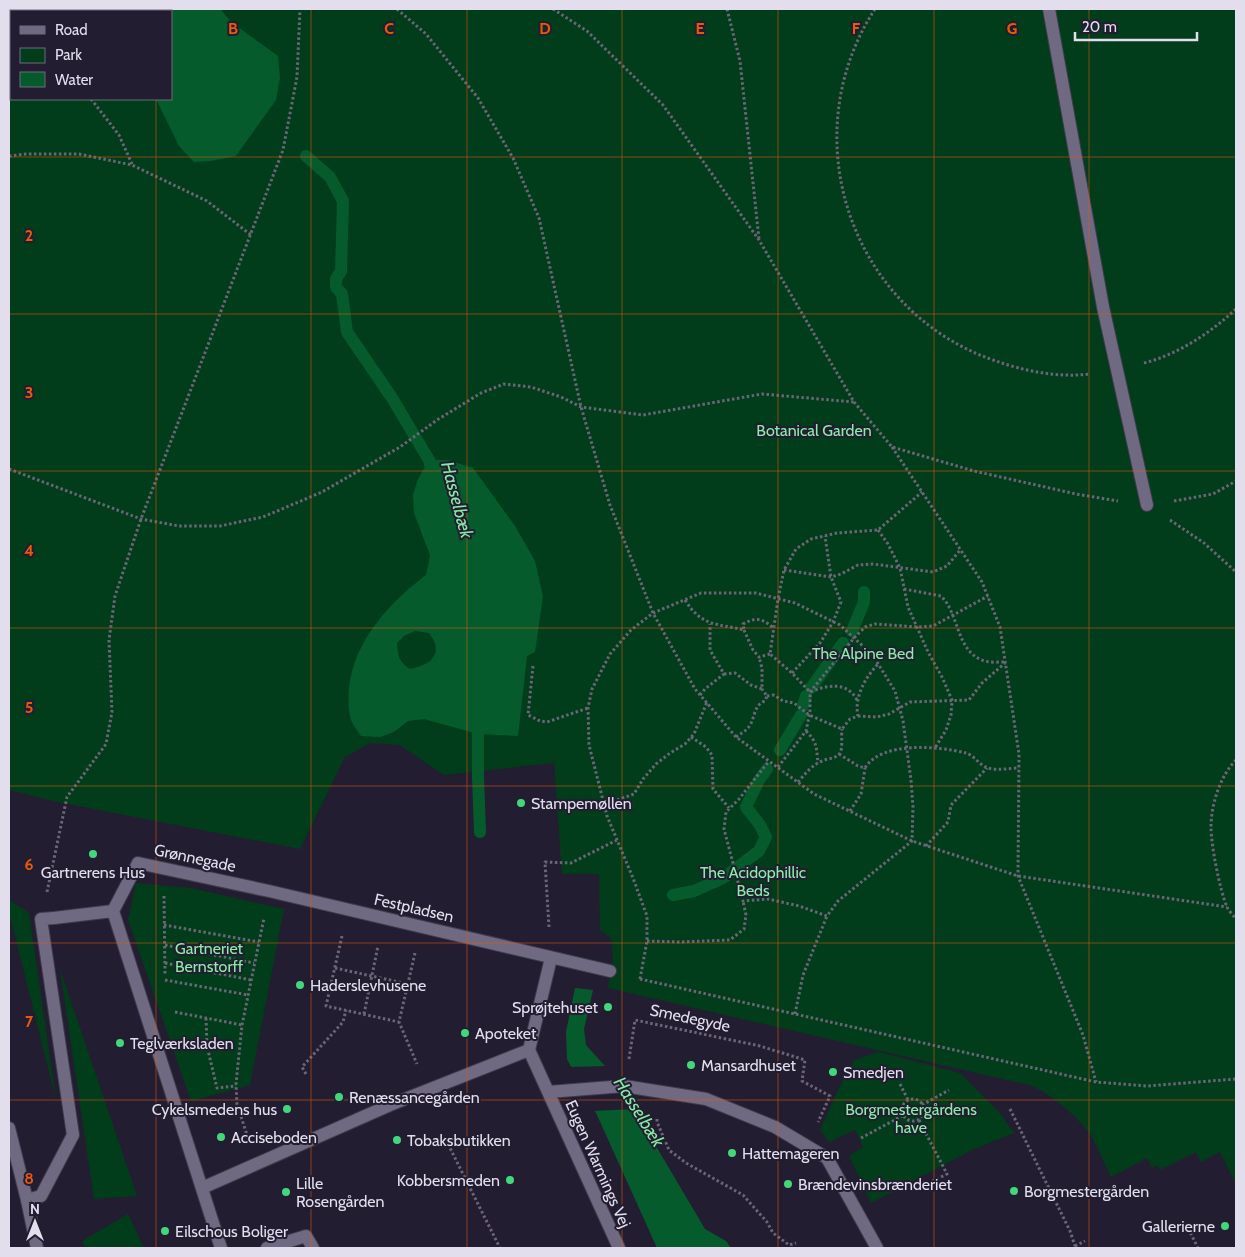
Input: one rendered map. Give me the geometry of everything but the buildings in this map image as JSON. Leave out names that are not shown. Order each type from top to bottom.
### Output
[{"type":"street","points":[[1049,9],[1103,307],[1147,505]]},
{"type":"street","name":"Grønnegade","points":[[113,911],[138,863],[269,890]]},
{"type":"street","name":"Festpladsen","points":[[269,890],[610,972]]},
{"type":"street","points":[[27,1200],[41,1196],[73,1135],[41,919],[113,911],[221,1248]]},
{"type":"street","points":[[202,1188],[390,1105],[529,1050],[552,958]]},
{"type":"street","name":"Eugen Warmings Vej","points":[[529,1050],[619,1248]]},
{"type":"street","name":"Eugen Warmings Vej","points":[[548,1092],[624,1086],[706,1099],[775,1127],[826,1158],[868,1228],[877,1248]]},
{"type":"street","points":[[9,1128],[37,1248]]},
{"type":"street","points":[[267,1248],[306,1236],[312,1248]]},
{"type":"path","points":[[41,919],[67,797],[106,744],[112,712],[109,640],[114,596],[141,519],[252,235],[282,150],[297,77],[300,9]]},
{"type":"path","points":[[397,9],[426,34],[478,98],[513,158],[539,218],[581,407],[610,505],[653,613],[695,689],[736,737],[814,794],[926,846],[1018,876],[1227,907]]},
{"type":"path","points":[[553,9],[587,31],[663,106],[759,240],[854,402],[892,447],[982,582],[1000,627],[1019,754],[1018,876],[1083,1035],[1096,1082]]},
{"type":"path","points":[[727,9],[740,61],[759,240]]},
{"type":"path","points":[[875,9],[860,34],[850,60],[840,96],[836,142],[838,169],[852,223],[864,248],[878,272],[895,294],[915,314],[936,331],[960,346],[986,358],[1012,366],[1048,373],[1085,375],[1117,370],[1156,360],[1190,344],[1221,324],[1236,309]]},
{"type":"path","points":[[92,100],[119,135],[132,165]]},
{"type":"path","points":[[9,156],[26,154],[79,154],[132,165],[207,201],[252,235]]},
{"type":"path","points":[[9,468],[141,519],[179,526],[220,526],[263,517],[322,492],[400,447],[436,420],[481,393],[504,384],[531,387],[561,397],[581,407],[642,415],[762,394],[854,402]]},
{"type":"path","points":[[892,447],[1002,478],[1076,494],[1147,505],[1213,494],[1236,481]]},
{"type":"path","points":[[770,654],[784,570],[796,549],[811,539],[837,533],[878,530],[922,492]]},
{"type":"path","points":[[1147,505],[1204,543],[1236,572]]},
{"type":"path","points":[[878,530],[888,544],[900,568],[908,607],[952,700],[951,715],[946,730],[935,748]]},
{"type":"path","points":[[792,673],[820,643],[833,622],[841,602],[831,576],[825,536]]},
{"type":"path","points":[[784,570],[831,576],[841,574],[858,565],[873,564],[933,572],[947,566],[961,549]]},
{"type":"path","points":[[904,589],[942,596],[951,608],[952,616],[968,651],[982,661],[1006,662]]},
{"type":"path","points":[[640,979],[647,941],[648,916],[606,816],[589,745],[588,708],[592,689],[610,654],[631,630],[653,613],[701,593],[756,593],[795,603],[833,622],[872,654],[895,691],[906,748],[913,807],[912,841],[838,901],[826,916],[803,975],[795,1014]]},
{"type":"path","points":[[778,767],[806,732],[810,714],[810,692],[865,627],[875,624],[918,628],[933,626],[988,596]]},
{"type":"path","points":[[685,600],[698,616],[710,624],[744,630]]},
{"type":"path","points":[[762,689],[762,668],[759,657],[753,650],[743,624],[752,619],[766,621],[773,628]]},
{"type":"path","points":[[710,624],[710,650],[724,674]]},
{"type":"path","points":[[770,654],[810,692]]},
{"type":"path","points":[[759,657],[770,654]]},
{"type":"path","points":[[798,782],[810,768],[818,763],[837,757],[841,751],[840,738],[842,730],[850,719],[858,716],[890,714],[910,702],[969,700],[982,682],[1006,662]]},
{"type":"path","points":[[857,700],[870,672],[878,664]]},
{"type":"path","points":[[532,666],[528,714],[540,721],[547,722],[588,708]]},
{"type":"path","points":[[700,695],[724,674],[736,673],[751,685],[762,689],[767,696]]},
{"type":"path","points":[[810,692],[820,688],[841,686],[853,693],[857,700],[858,716]]},
{"type":"path","points":[[767,696],[774,696],[783,701],[794,703],[824,722],[838,726],[842,730]]},
{"type":"path","points":[[736,737],[748,729],[754,719],[756,708],[759,703],[765,701],[767,696]]},
{"type":"path","points":[[604,805],[634,794],[643,779],[656,764],[685,744],[694,734],[707,702]]},
{"type":"path","points":[[806,732],[817,746],[818,763]]},
{"type":"path","points":[[691,737],[706,747],[712,755],[713,789],[729,808]]},
{"type":"path","points":[[850,811],[861,794],[865,768],[869,761],[878,755],[893,750],[935,748],[968,753],[987,768],[1019,768]]},
{"type":"path","points":[[839,754],[858,766],[865,768]]},
{"type":"path","points":[[1236,760],[1221,784],[1214,805],[1211,828],[1216,870],[1227,907],[1236,919]]},
{"type":"path","points":[[647,941],[730,940],[744,929],[746,915],[744,901],[724,829],[726,812],[745,792],[769,761]]},
{"type":"path","points":[[926,846],[948,822],[951,805],[987,768]]},
{"type":"path","points":[[552,958],[545,862],[571,863],[617,840]]},
{"type":"path","points":[[164,868],[165,980],[248,995]]},
{"type":"path","points":[[256,1164],[237,1104],[236,1086],[242,1025],[269,890]]},
{"type":"path","points":[[744,901],[768,899],[799,906],[826,916]]},
{"type":"path","points":[[164,924],[259,942]]},
{"type":"path","points":[[342,932],[326,1006],[399,1022]]},
{"type":"path","points":[[364,1014],[379,940]]},
{"type":"path","points":[[165,945],[254,963]]},
{"type":"path","points":[[416,948],[399,1022],[427,1090]]},
{"type":"path","points":[[165,963],[251,980]]},
{"type":"path","points":[[334,968],[408,984]]},
{"type":"path","points":[[610,972],[1096,1082],[1147,1086],[1227,1078],[1236,1079]]},
{"type":"path","points":[[306,1074],[302,1067],[343,1022],[346,1010]]},
{"type":"path","points":[[173,1012],[242,1025]]},
{"type":"path","points":[[206,1018],[208,1046],[217,1088],[236,1086]]},
{"type":"path","name":"Smedegyde","points":[[624,1086],[635,1020],[760,1046],[805,1060],[802,1081],[830,1096],[806,1146]]},
{"type":"path","points":[[900,1084],[908,1100]]},
{"type":"path","points":[[922,1105],[949,1090]]},
{"type":"path","points":[[658,1092],[657,1122],[669,1150],[686,1163],[743,1195],[767,1222],[773,1233],[789,1245],[796,1243]]},
{"type":"path","points":[[914,1099],[922,1105],[924,1112],[919,1120],[912,1122],[902,1116],[902,1107],[908,1100],[914,1099]]},
{"type":"path","points":[[1010,1109],[1051,1191],[1075,1247],[1085,1241]]},
{"type":"path","points":[[861,1138],[902,1116]]},
{"type":"path","points":[[919,1120],[947,1174],[920,1188]]},
{"type":"path","points":[[448,1144],[500,1248]]},
{"type":"path","points":[[1186,1224],[1198,1248]]},
{"type":"green space","name":"Botanical Garden","points":[[9,9],[1236,9],[1236,1184],[1220,1152],[1201,1162],[1196,1152],[1160,1170],[1157,1165],[1152,1168],[1147,1158],[1111,1177],[1093,1139],[1078,1120],[1064,1107],[1033,1086],[608,988],[613,959],[611,938],[600,930],[599,874],[562,874],[554,763],[444,775],[400,745],[370,743],[345,757],[300,849],[58,802],[9,790]]},
{"type":"green space","name":"Gartneriet Bernstorff","points":[[136,883],[191,888],[284,909],[250,1085],[191,1101],[128,920]]},
{"type":"green space","points":[[9,900],[29,913],[56,1100],[9,912]]},
{"type":"green space","points":[[60,969],[137,1196],[94,1199]]},
{"type":"green space","name":"Borgmestergårdens have","points":[[879,1052],[960,1073],[999,1112],[1014,1133],[972,1150],[871,1203],[849,1156],[863,1147],[855,1130],[829,1142],[820,1130],[854,1060]]},
{"type":"green space","points":[[128,1214],[144,1248],[85,1248],[82,1241]]},
{"type":"water","points":[[220,9],[231,22],[278,56],[280,78],[276,100],[236,156],[194,162],[179,146],[156,100],[172,100],[172,10],[123,10]]},
{"type":"water","points":[[429,460],[448,460],[473,468],[515,526],[535,561],[543,596],[535,652],[527,656],[518,736],[478,734],[424,719],[408,721],[394,732],[380,737],[361,736],[350,716],[349,694],[351,674],[358,654],[380,619],[394,603],[426,575],[430,555],[414,513],[413,495],[418,479]],"holes":[[[415,631],[429,633],[434,640],[436,652],[429,661],[410,669],[403,664],[398,652],[397,643],[404,636]]]},
{"type":"water","points":[[575,988],[593,990],[584,1029],[586,1045],[605,1066],[637,1114],[705,1229],[726,1241],[731,1248],[657,1248],[597,1115],[567,1059],[566,1032]]},
{"type":"pier","points":[[608,1066],[637,1109],[592,1111],[569,1067]]},
{"type":"waterway","name":"Hasselbæk","points":[[306,156],[330,177],[343,201],[341,271],[336,279],[336,287],[342,294],[347,332],[392,398],[429,460],[433,477]]},
{"type":"waterway","points":[[852,631],[864,602],[864,592]]},
{"type":"waterway","points":[[811,688],[843,643]]},
{"type":"waterway","points":[[803,706],[806,696]]},
{"type":"waterway","points":[[780,750],[801,715]]},
{"type":"waterway","name":"Hasselbæk","points":[[476,717],[480,832]]},
{"type":"waterway","points":[[673,895],[694,891],[723,878],[759,851],[766,837],[760,825],[746,807],[759,780],[767,769]]},
{"type":"place","name":"Stampemøllen","points":[[521,803]]},
{"type":"place","name":"Gartnerens Hus","points":[[93,854]]},
{"type":"place","name":"Haderslevhusene","points":[[300,985]]},
{"type":"place","name":"Sprøjtehuset","points":[[608,1007]]},
{"type":"place","name":"Apoteket","points":[[465,1033]]},
{"type":"place","name":"Teglværksladen","points":[[120,1043]]},
{"type":"place","name":"Mansardhuset","points":[[691,1065]]},
{"type":"place","name":"Smedjen","points":[[833,1072]]},
{"type":"place","name":"Renæssancegården","points":[[339,1097]]},
{"type":"place","name":"Cykelsmedens hus","points":[[287,1109]]},
{"type":"place","name":"Acciseboden","points":[[221,1137]]},
{"type":"place","name":"Tobaksbutikken","points":[[397,1140]]},
{"type":"place","name":"Hattemageren","points":[[732,1153]]},
{"type":"place","name":"Kobbersmeden","points":[[510,1180]]},
{"type":"place","name":"Brændevinsbrænderiet","points":[[788,1184]]},
{"type":"place","name":"Borgmestergården","points":[[1014,1191]]},
{"type":"place","name":"Lille Rosengården","points":[[286,1192]]},
{"type":"place","name":"Gallerierne","points":[[1225,1226]]},
{"type":"place","name":"Eilschous Boliger","points":[[165,1231]]},
{"type":"park label","name":"The Alpine Bed","points":[[863,653]]},
{"type":"park label","name":"The Acidophillic Beds","points":[[753,881]]}]
